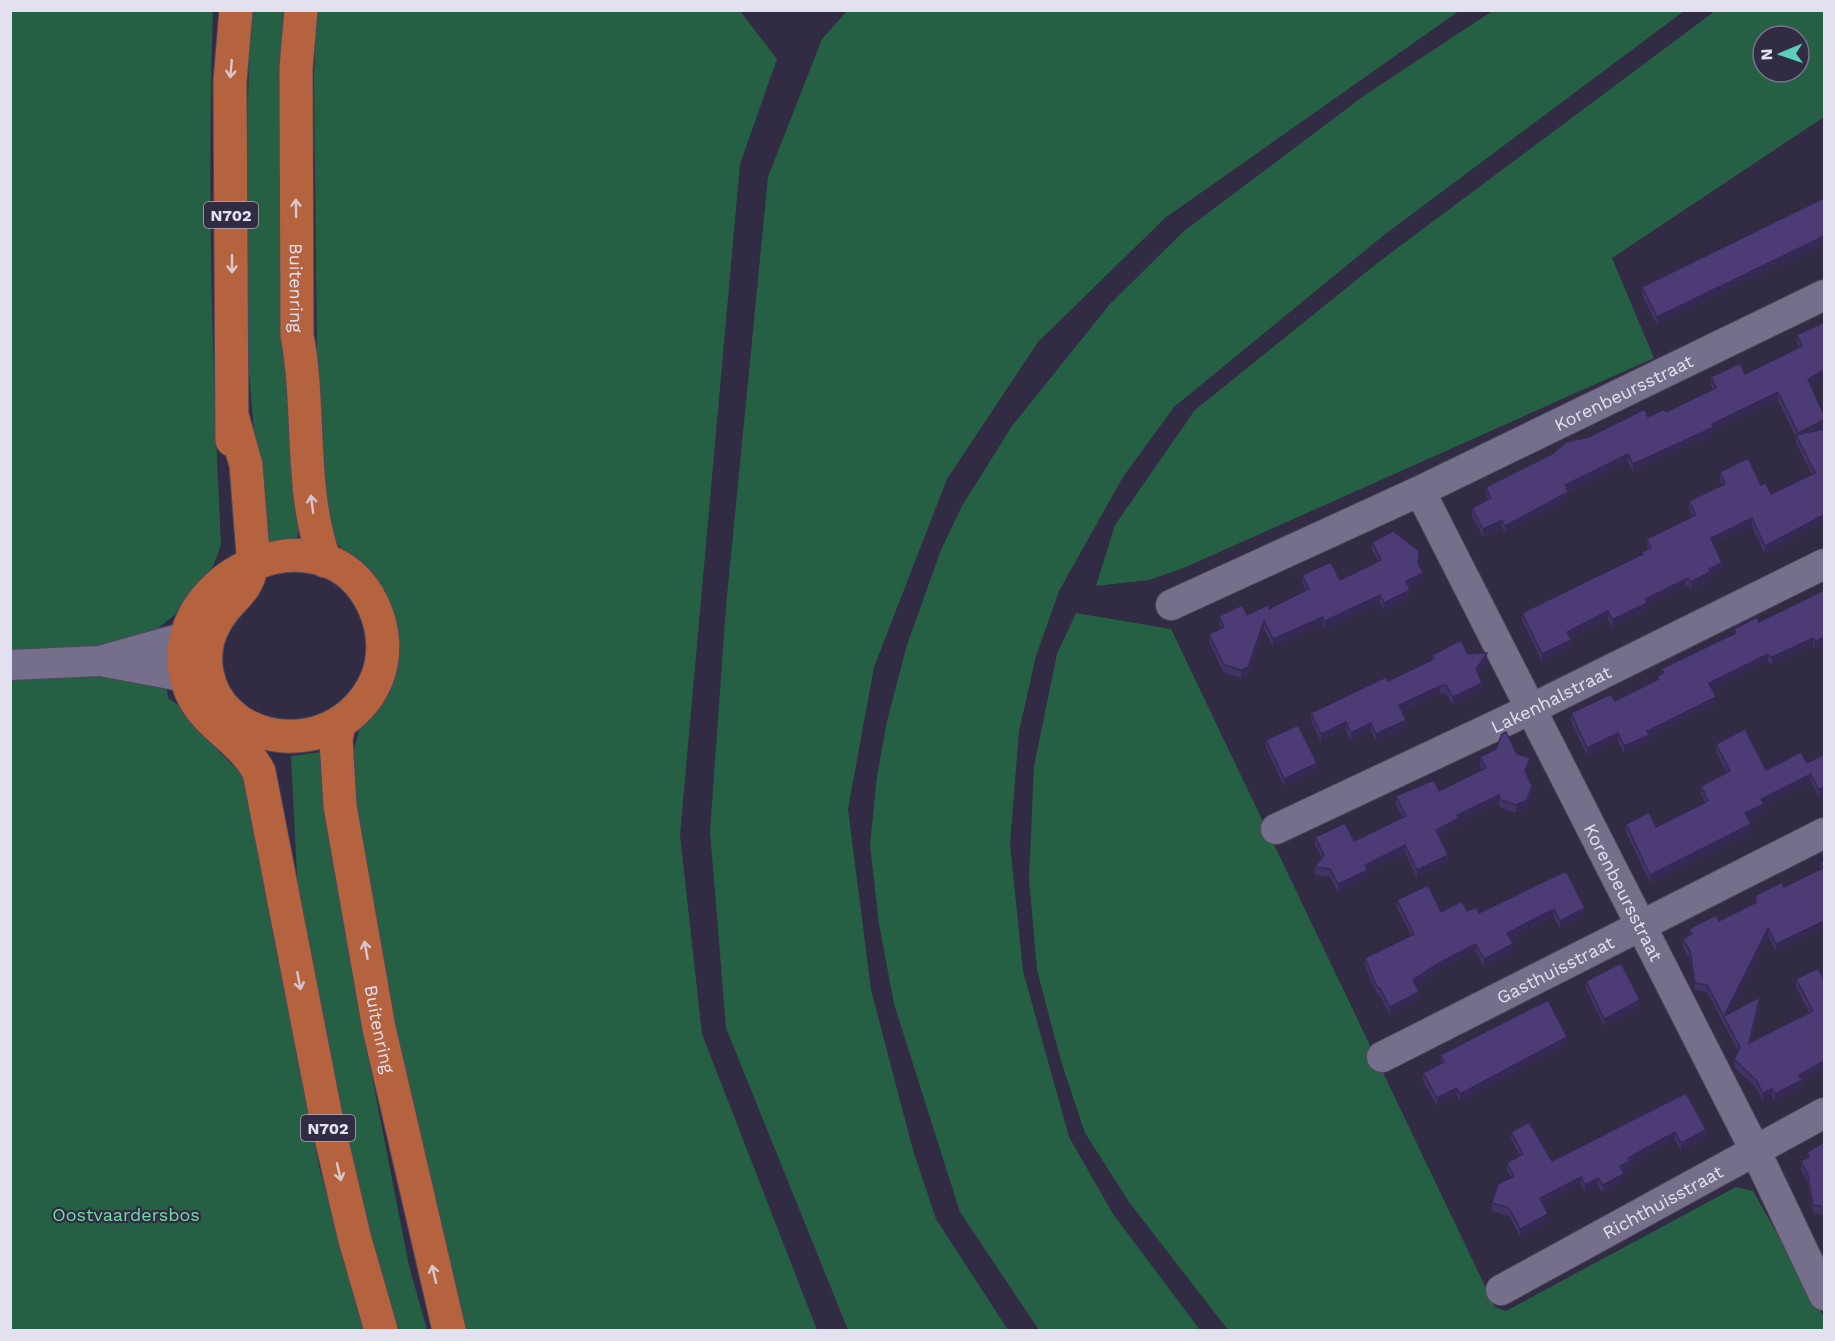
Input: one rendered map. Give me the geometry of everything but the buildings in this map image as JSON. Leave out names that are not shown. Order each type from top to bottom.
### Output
[{"type":"highway","name":"N702","points":[[236,10],[230,81],[233,419],[246,465],[240,571],[247,585],[223,611],[209,635],[206,663],[194,698],[206,717],[244,733],[274,765],[284,836],[288,923],[325,1112],[354,1236],[381,1330]]},
{"type":"highway","name":"Buitenring","points":[[301,10],[296,68],[297,335],[304,371],[314,517],[317,538],[325,561]]},
{"type":"highway","points":[[240,571],[289,555],[325,561],[352,577],[362,588],[371,601],[382,630],[381,661],[371,690],[351,715],[339,724],[300,736],[244,733]]},
{"type":"highway","name":"N702","points":[[199,683],[184,657],[186,637],[196,609],[240,571]]},
{"type":"highway","name":"Buitenring","points":[[339,724],[336,739],[340,806],[379,1028],[449,1330]]},
{"type":"street","name":"Korenbeursstraat","points":[[1171,605],[1420,491],[1824,295]]},
{"type":"street","name":"Korenbeursstraat","points":[[1420,491],[1755,1150],[1824,1295]]},
{"type":"street","name":"Lakenhalstraat","points":[[1276,829],[1531,709],[1824,564]]},
{"type":"street","points":[[10,665],[100,661],[186,637]]},
{"type":"street","points":[[100,661],[199,683]]},
{"type":"street","name":"Gasthuisstraat","points":[[1382,1057],[1642,928],[1824,833]]},
{"type":"street","name":"Richthuisstraat","points":[[1501,1290],[1824,1113]]},
{"type":"green space","points":[[1494,10],[1684,11],[1384,235],[1174,407],[1123,477],[1059,591],[1036,656],[1019,731],[1010,844],[1023,971],[1069,1137],[1113,1214],[1200,1330],[1039,1330],[960,1212],[894,1004],[879,924],[870,845],[877,776],[887,721],[907,645],[941,550],[962,506],[1012,426],[1110,304],[1184,231],[1365,95]]},
{"type":"green space","name":"Oostvaardersbos","points":[[10,11],[213,11],[210,144],[211,277],[221,544],[211,569],[197,591],[179,611],[159,627],[168,698],[182,708],[199,731],[245,778],[263,884],[319,1167],[365,1330],[11,1330]]},
{"type":"green space","points":[[250,11],[283,11],[280,98],[297,426],[298,537],[264,544],[246,340],[245,245]]},
{"type":"green space","points":[[317,11],[740,11],[777,59],[740,164],[680,835],[702,1034],[817,1330],[462,1330],[387,1031],[349,766],[393,614],[382,589],[349,558],[329,533],[318,456],[314,75]]},
{"type":"green space","points":[[847,11],[1459,11],[1165,218],[1038,342],[947,479],[874,667],[848,809],[871,990],[913,1150],[936,1219],[1008,1330],[848,1330],[726,1028],[710,831],[726,606],[768,177],[822,39]]},
{"type":"green space","points":[[1715,11],[1824,11],[1824,117],[1612,258],[1654,358],[1186,567],[1149,580],[1096,586],[1115,525],[1195,410],[1380,261]]},
{"type":"green space","points":[[1076,613],[1171,629],[1495,1307],[1506,1311],[1736,1187],[1753,1191],[1824,1317],[1824,1330],[1228,1330],[1129,1202],[1085,1133],[1061,1061],[1037,970],[1029,879],[1034,766],[1057,654]]},
{"type":"green space","points":[[321,752],[351,909],[365,1041],[409,1266],[427,1330],[395,1330],[331,1076],[298,895],[291,756]]}]
